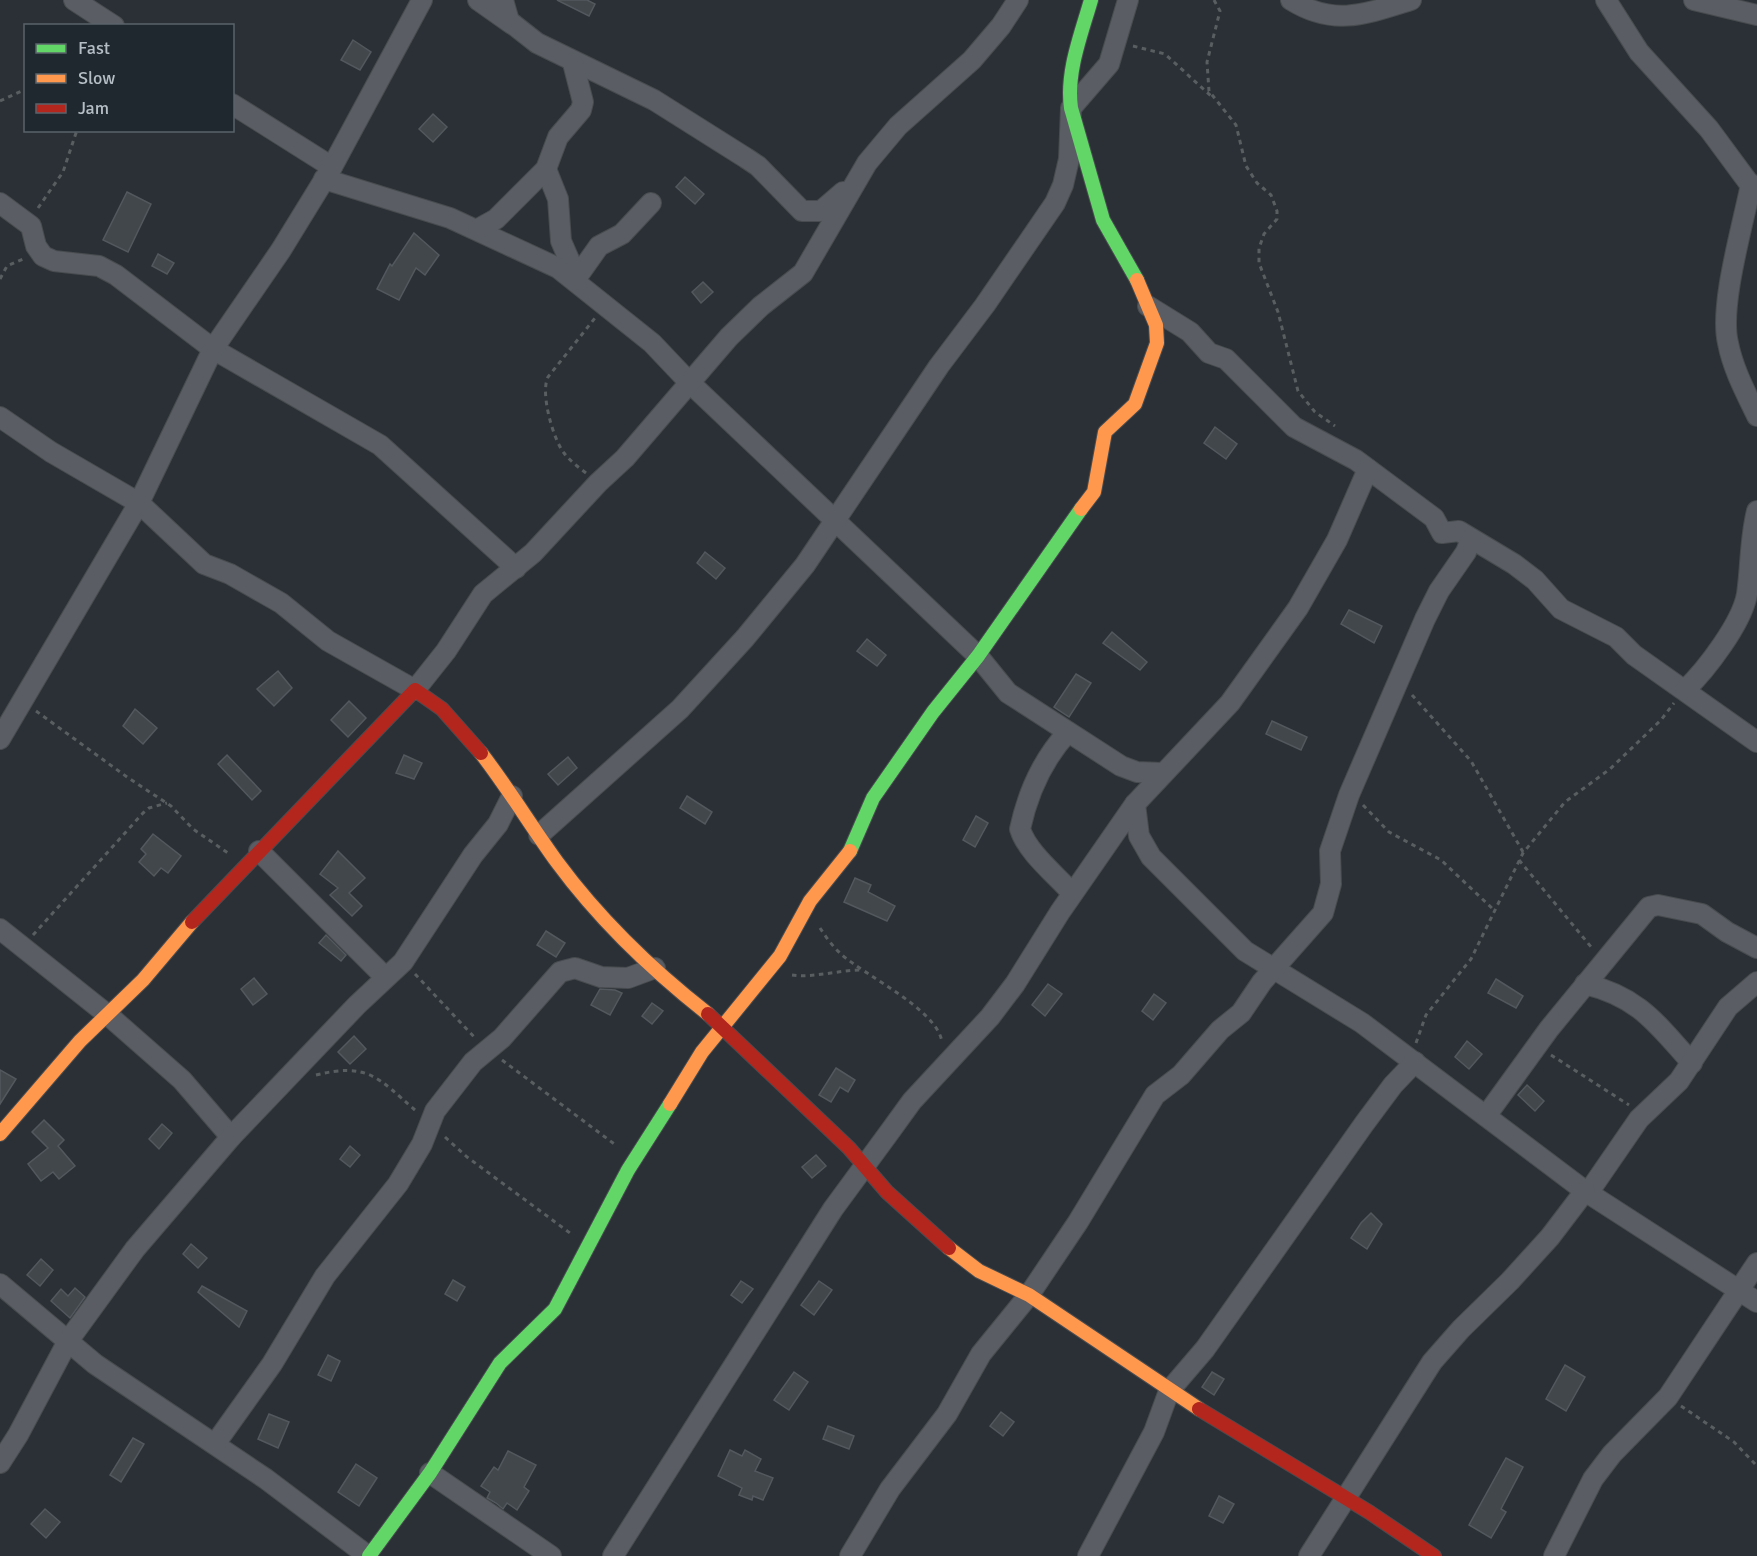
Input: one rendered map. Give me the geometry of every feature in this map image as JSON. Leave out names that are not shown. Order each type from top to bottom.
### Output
[{"type":"street","points":[[74,0],[111,24]]},
{"type":"street","points":[[478,0],[537,44],[654,100],[746,158],[758,166],[802,211],[821,211],[834,202],[898,126],[972,60],[1001,26],[1018,0]]},
{"type":"street","points":[[503,0],[505,13],[512,24]]},
{"type":"street","points":[[0,1284],[95,1364],[215,1444],[368,1556],[430,1473],[500,1363],[555,1309],[635,1158],[702,1052],[780,956],[822,885],[850,852],[873,798],[933,712],[978,656],[1066,528],[1094,492],[1105,432],[1132,408],[1155,352],[1156,325],[1137,280],[1103,220],[1071,108],[1069,94],[1073,63],[1091,0]]},
{"type":"street","points":[[539,835],[680,709],[745,638],[805,565],[939,366],[985,305],[1055,203],[1063,184],[1069,159],[1071,108],[1109,64],[1118,42],[1128,0]]},
{"type":"street","points":[[1291,0],[1322,15],[1344,18],[1411,0]]},
{"type":"street","points":[[1606,0],[1639,52],[1709,129],[1754,189],[1729,290],[1727,342],[1738,375],[1757,416]]},
{"type":"street","points":[[1694,0],[1757,15]]},
{"type":"street","points":[[0,739],[139,503],[213,349],[274,260],[328,173],[414,3]]},
{"type":"street","points":[[478,229],[496,219],[546,169],[558,137],[583,106],[573,63]]},
{"type":"street","points":[[234,105],[328,173],[478,229],[576,279],[652,343],[793,482],[836,519],[886,571],[978,656],[1008,693],[1121,766],[1137,772],[1163,773]]},
{"type":"street","points":[[0,1134],[80,1041],[143,980],[176,938],[415,690],[446,651],[483,594],[533,553],[597,483],[625,458],[689,382],[761,306],[802,273],[867,164]]},
{"type":"street","points":[[546,169],[559,206],[558,232],[576,279]]},
{"type":"street","points":[[0,203],[31,226],[36,246],[43,256],[99,266],[116,275],[213,349],[380,445],[516,568]]},
{"type":"street","points":[[576,279],[599,246],[622,234],[651,203]]},
{"type":"street","points":[[1148,306],[1190,332],[1209,352],[1226,359],[1294,427],[1356,460],[1434,518],[1442,533],[1459,531],[1515,564],[1535,580],[1561,609],[1616,637],[1634,655],[1685,690],[1718,717],[1757,742]]},
{"type":"street","points":[[0,417],[51,452],[139,503],[204,564],[230,574],[280,603],[328,641],[415,690],[442,709],[465,732],[489,762],[539,835],[590,903],[655,968],[689,999],[724,1026],[865,1167],[887,1192],[954,1253],[979,1271],[1029,1294],[1169,1391],[1345,1500],[1369,1512],[1434,1556]]},
{"type":"street","points":[[613,1556],[833,1209],[912,1101],[990,1017],[1016,984],[1072,893],[1135,804],[1230,703],[1298,608],[1337,540],[1368,469]]},
{"type":"street","points":[[1685,690],[1713,656],[1734,624],[1747,597],[1757,511]]},
{"type":"street","points":[[850,1556],[890,1489],[947,1414],[981,1354],[1029,1294],[1112,1169],[1155,1095],[1181,1075],[1220,1030],[1241,1013],[1255,990],[1323,913],[1331,884],[1330,851],[1349,795],[1439,591],[1466,552],[1471,539]]},
{"type":"street","points":[[1068,732],[1049,753],[1042,765],[1020,829],[1023,839],[1032,852],[1072,893]]},
{"type":"street","points":[[0,1463],[18,1435],[68,1341],[135,1249],[231,1137],[385,977],[403,962],[473,855],[498,824],[512,796]]},
{"type":"street","points":[[1135,804],[1139,836],[1151,857],[1245,951],[1362,1023],[1587,1192],[1757,1302]]},
{"type":"street","points":[[252,858],[385,977]]},
{"type":"street","points":[[1486,1116],[1585,984],[1640,914],[1649,907],[1658,905],[1702,914],[1727,932],[1757,948]]},
{"type":"street","points":[[0,929],[108,1015],[182,1080],[231,1137]]},
{"type":"street","points":[[215,1444],[272,1364],[325,1276],[398,1184],[422,1144],[446,1095],[473,1062],[523,1016],[560,972],[575,968],[601,977],[628,978],[655,968]]},
{"type":"street","points":[[1308,1556],[1432,1362],[1550,1237],[1587,1192],[1643,1114],[1666,1095],[1692,1063],[1728,1007],[1757,982]]},
{"type":"street","points":[[1585,984],[1623,995],[1656,1023],[1692,1063]]},
{"type":"street","points":[[1088,1556],[1154,1432],[1169,1391],[1205,1349],[1393,1085],[1416,1062]]},
{"type":"street","points":[[1554,1556],[1593,1479],[1612,1454],[1668,1397],[1757,1263]]},
{"type":"street","points":[[430,1473],[551,1556]]},
{"type":"path","points":[[1214,0],[1220,7],[1220,11],[1207,63],[1207,80],[1215,99]]},
{"type":"path","points":[[1118,42],[1165,54],[1215,99],[1236,125],[1245,166],[1257,183],[1271,195],[1277,211],[1277,219],[1264,234],[1259,248],[1259,262],[1278,312],[1298,391],[1315,412],[1341,430]]},
{"type":"path","points":[[0,101],[24,90]]},
{"type":"path","points":[[31,226],[41,202],[63,172],[76,132]]},
{"type":"path","points":[[0,279],[8,266],[15,261],[49,258]]},
{"type":"path","points":[[597,483],[563,452],[553,428],[544,388],[548,376],[600,312],[602,303]]},
{"type":"path","points":[[1400,683],[1450,734],[1472,761],[1523,853]]},
{"type":"path","points":[[1416,1062],[1416,1039],[1426,1015],[1460,975],[1523,853],[1565,802],[1610,769],[1661,720],[1685,690]]},
{"type":"path","points":[[23,701],[166,803],[193,828],[252,858]]},
{"type":"path","points":[[1349,795],[1365,807],[1389,832],[1441,860],[1494,910]]},
{"type":"path","points":[[23,947],[142,813],[149,808],[166,803]]},
{"type":"path","points":[[1519,860],[1603,961]]},
{"type":"path","points":[[806,909],[837,951],[914,1005],[936,1028],[942,1036],[946,1065]]},
{"type":"path","points":[[403,962],[487,1050],[635,1158]]},
{"type":"path","points":[[767,972],[807,976],[841,970],[864,970]]},
{"type":"path","points":[[1537,1046],[1643,1114]]},
{"type":"path","points":[[312,1076],[332,1071],[355,1071],[375,1075],[467,1156],[556,1220],[571,1233],[585,1254]]},
{"type":"path","points":[[1668,1397],[1734,1442],[1757,1466]]},
{"type":"building","points":[[557,0],[587,0],[595,4],[589,16]]},
{"type":"building","points":[[353,40],[371,52],[360,70],[341,60]]},
{"type":"building","points":[[433,114],[447,127],[433,142],[419,129]]},
{"type":"building","points":[[685,177],[704,194],[695,204],[676,187]]},
{"type":"building","points":[[127,192],[151,204],[128,252],[103,240]]},
{"type":"building","points":[[414,233],[439,255],[425,275],[416,268],[399,300],[377,289],[390,264],[392,266]]},
{"type":"building","points":[[158,254],[174,263],[167,274],[152,266]]},
{"type":"building","points":[[703,282],[713,292],[701,303],[692,292]]},
{"type":"building","points":[[1215,427],[1237,444],[1226,459],[1204,443]]},
{"type":"building","points":[[705,552],[725,568],[716,579],[697,563]]},
{"type":"building","points":[[1349,610],[1382,626],[1374,643],[1341,624]]},
{"type":"building","points":[[1112,632],[1147,662],[1140,670],[1103,643]]},
{"type":"building","points":[[867,639],[886,655],[877,666],[857,651]]},
{"type":"building","points":[[278,671],[292,688],[274,706],[257,689]]},
{"type":"building","points":[[1076,674],[1091,683],[1069,717],[1054,707]]},
{"type":"building","points":[[349,701],[366,718],[348,737],[331,720]]},
{"type":"building","points":[[135,709],[157,728],[143,744],[123,726]]},
{"type":"building","points":[[1272,721],[1307,737],[1301,750],[1266,734]]},
{"type":"building","points":[[227,755],[261,791],[252,800],[218,764]]},
{"type":"building","points":[[404,755],[422,763],[414,779],[396,773]]},
{"type":"building","points":[[568,757],[577,768],[558,785],[548,774]]},
{"type":"building","points":[[687,796],[712,812],[705,824],[680,808]]},
{"type":"building","points":[[976,816],[988,823],[975,847],[963,840]]},
{"type":"building","points":[[153,834],[181,856],[168,873],[161,868],[154,876],[139,862],[146,854],[141,849]]},
{"type":"building","points":[[338,851],[365,878],[349,893],[362,906],[352,916],[330,895],[338,888],[320,874]]},
{"type":"building","points":[[855,878],[871,885],[868,892],[895,906],[887,921],[844,902]]},
{"type":"building","points":[[546,931],[565,943],[556,957],[537,945]]},
{"type":"building","points":[[326,935],[346,955],[341,961],[319,943]]},
{"type":"building","points":[[254,978],[267,994],[253,1005],[241,989]]},
{"type":"building","points":[[1496,979],[1523,996],[1516,1008],[1488,993]]},
{"type":"building","points":[[1048,984],[1062,994],[1045,1016],[1032,1005]]},
{"type":"building","points":[[600,989],[622,993],[610,1015],[591,1005]]},
{"type":"building","points":[[1154,994],[1166,1003],[1153,1020],[1142,1011]]},
{"type":"building","points":[[652,1003],[663,1011],[652,1024],[642,1016]]},
{"type":"building","points":[[354,1036],[366,1049],[350,1064],[338,1052]]},
{"type":"building","points":[[1467,1041],[1482,1054],[1469,1069],[1455,1057]]},
{"type":"building","points":[[836,1068],[855,1080],[848,1092],[840,1087],[831,1102],[819,1095]]},
{"type":"building","points":[[0,1070],[16,1079],[0,1104]]},
{"type":"building","points":[[1527,1085],[1544,1101],[1535,1111],[1518,1095]]},
{"type":"building","points":[[44,1120],[64,1140],[58,1146],[75,1166],[59,1179],[53,1172],[41,1181],[28,1164],[48,1148],[32,1132]]},
{"type":"building","points":[[162,1124],[172,1133],[159,1149],[149,1139]]},
{"type":"building","points":[[350,1146],[360,1155],[350,1167],[340,1159]]},
{"type":"building","points":[[816,1155],[826,1166],[812,1178],[802,1167]]},
{"type":"building","points":[[1371,1213],[1382,1224],[1367,1249],[1351,1238]]},
{"type":"building","points":[[191,1244],[207,1258],[198,1268],[183,1254]]},
{"type":"building","points":[[41,1259],[53,1270],[40,1286],[27,1275]]},
{"type":"building","points":[[453,1280],[465,1287],[457,1301],[445,1294]]},
{"type":"building","points":[[741,1281],[753,1289],[742,1303],[731,1295]]},
{"type":"building","points":[[819,1281],[832,1290],[814,1315],[801,1305]]},
{"type":"building","points":[[202,1286],[247,1311],[239,1327],[198,1292]]},
{"type":"building","points":[[75,1288],[85,1297],[70,1318],[51,1301],[61,1289],[68,1296]]},
{"type":"building","points":[[328,1355],[340,1361],[331,1381],[318,1375]]},
{"type":"building","points":[[1565,1365],[1585,1377],[1566,1411],[1546,1399]]},
{"type":"building","points":[[794,1372],[808,1382],[789,1410],[774,1400]]},
{"type":"building","points":[[1212,1372],[1224,1379],[1214,1395],[1202,1387]]},
{"type":"building","points":[[1001,1412],[1014,1422],[1003,1436],[990,1426]]},
{"type":"building","points":[[269,1414],[289,1422],[278,1448],[258,1439]]},
{"type":"building","points":[[828,1426],[854,1436],[849,1449],[823,1439]]},
{"type":"building","points":[[133,1438],[144,1444],[121,1482],[110,1475]]},
{"type":"building","points":[[730,1450],[742,1456],[745,1450],[761,1459],[755,1471],[773,1478],[763,1500],[753,1496],[752,1500],[739,1495],[742,1488],[718,1476]]},
{"type":"building","points":[[508,1451],[536,1465],[524,1487],[529,1491],[517,1510],[507,1503],[503,1509],[487,1498],[490,1492],[481,1486],[494,1467],[498,1470]]},
{"type":"building","points":[[1506,1458],[1523,1467],[1501,1509],[1506,1512],[1491,1538],[1469,1525]]},
{"type":"building","points":[[356,1464],[377,1478],[359,1506],[338,1492]]},
{"type":"building","points":[[1219,1496],[1234,1504],[1223,1523],[1209,1516]]},
{"type":"building","points":[[45,1509],[60,1522],[46,1538],[31,1524]]},
{"type":"traffic: fast","points":[[1091,0],[1072,67],[1071,108],[1103,220],[1137,280]]},
{"type":"traffic: fast","points":[[850,851],[873,798],[933,712],[978,656],[1081,509]]},
{"type":"traffic: fast","points":[[369,1556],[430,1473],[500,1363],[555,1309],[628,1170],[670,1104]]},
{"type":"traffic: slow","points":[[1081,509],[1094,492],[1105,432],[1135,404],[1157,343],[1156,325],[1137,280]]},
{"type":"traffic: slow","points":[[481,753],[557,862],[590,904],[647,962],[708,1014]]},
{"type":"traffic: slow","points":[[670,1104],[702,1052],[780,956],[810,901],[850,851]]},
{"type":"traffic: slow","points":[[0,1134],[80,1041],[143,980],[192,922]]},
{"type":"traffic: slow","points":[[949,1248],[979,1271],[1029,1295],[1199,1409]]},
{"type":"traffic: jam","points":[[192,922],[415,690],[442,709],[481,753]]},
{"type":"traffic: jam","points":[[708,1014],[849,1148],[887,1192],[949,1248]]},
{"type":"traffic: jam","points":[[1199,1409],[1369,1512],[1434,1556]]}]
